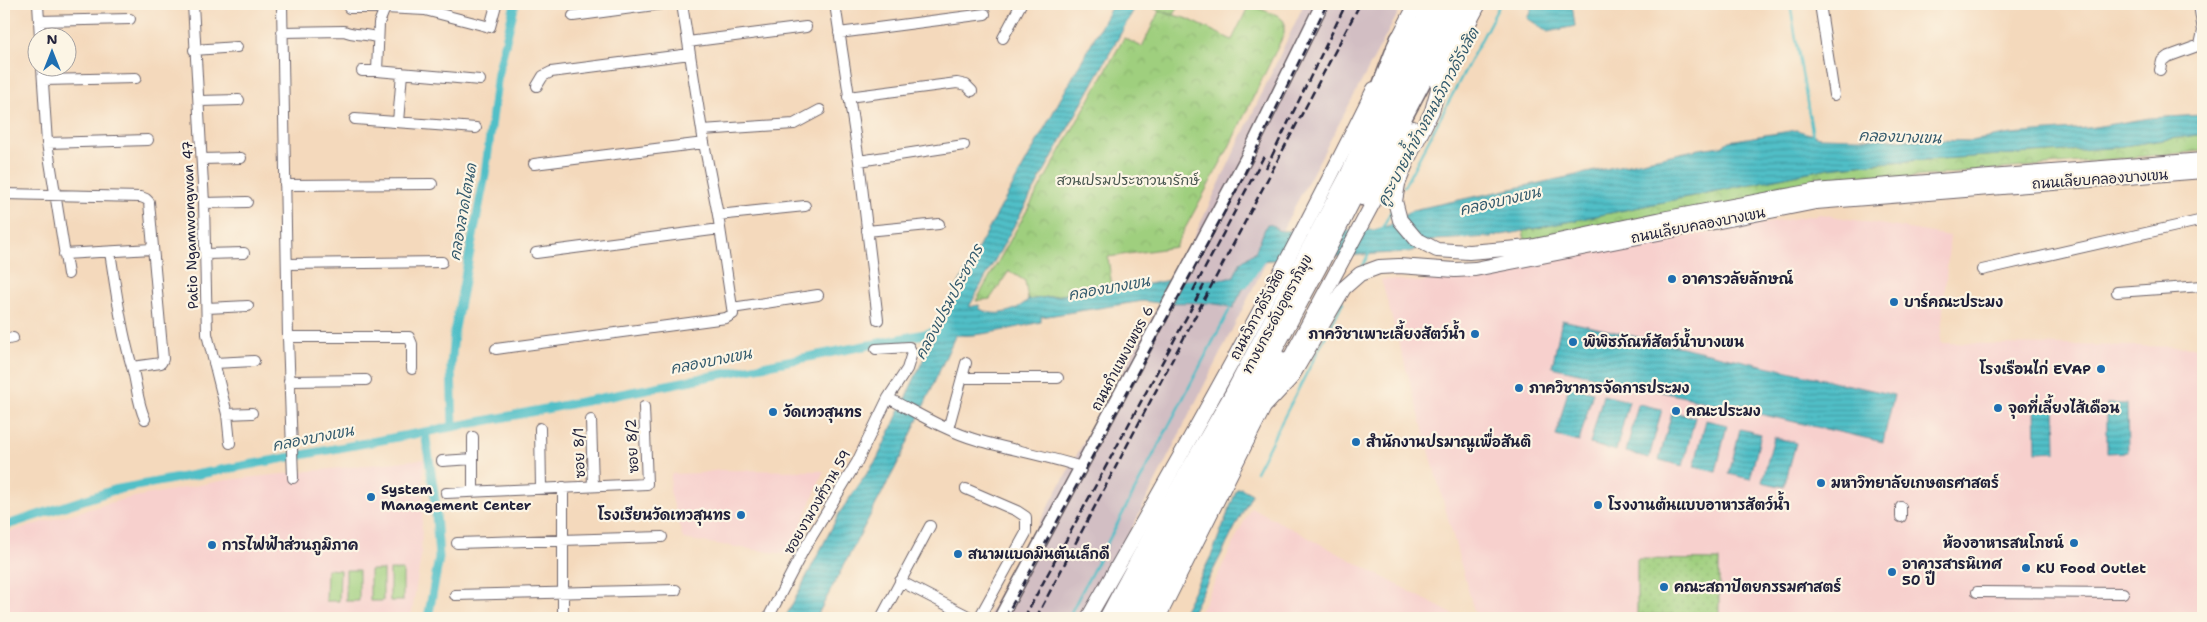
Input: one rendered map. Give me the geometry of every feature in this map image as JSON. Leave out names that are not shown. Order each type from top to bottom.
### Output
[{"type":"highway","name":"ถนนวิภาวดีรังสิต","points":[[1101,618],[1310,227],[1343,176],[1370,114],[1426,4]]},
{"type":"highway","name":"ทางยกระดับอุตราภิมุข","points":[[1109,618],[1159,525],[1234,395],[1345,184],[1386,95],[1434,4]]},
{"type":"highway","name":"ทางยกระดับอุตราภิมุข","points":[[1129,618],[1321,259],[1450,4]]},
{"type":"highway","points":[[1146,618],[1250,413],[1331,270],[1408,110],[1464,4]]},
{"type":"highway","points":[[1408,110],[1468,22]]},
{"type":"highway","points":[[1370,114],[1399,38]]},
{"type":"highway","points":[[1146,618],[1170,561],[1182,522]]},
{"type":"highway","points":[[1101,618],[1159,525]]},
{"type":"main road","name":"ถนนวิภาวดีรังสิต","points":[[1310,227],[1333,171],[1416,4]]},
{"type":"main road","points":[[1354,225],[1442,74],[1478,4]]},
{"type":"main road","name":"ถนนเลียบคลองบางเขน","points":[[1442,74],[1432,111],[1408,159],[1398,184],[1395,201],[1400,220],[1416,239],[1437,250],[1469,252],[1530,247],[1814,191],[2203,160]]},
{"type":"main road","name":"ถนนเลียบคลองบางเขน","points":[[1264,406],[1291,378],[1344,288],[1360,274],[1379,267],[1475,269],[1816,202],[2203,171]]},
{"type":"main road","points":[[1158,618],[1331,270]]},
{"type":"main road","name":"ถนนวิภาวดีรังสิต","points":[[1088,618],[1285,273]]},
{"type":"street","points":[[38,4],[39,28]]},
{"type":"street","name":"Patio Ngamwongwan 47","points":[[193,4],[194,50],[199,101],[204,203],[207,334],[227,414],[230,444]]},
{"type":"street","points":[[282,4],[286,264],[293,478]]},
{"type":"street","points":[[573,16],[662,4]]},
{"type":"street","points":[[496,349],[726,318],[733,314],[682,4]]},
{"type":"street","points":[[835,4],[858,161],[878,320]]},
{"type":"street","points":[[1003,38],[1021,4]]},
{"type":"street","name":"ถนนกำแพงเพชร 6","points":[[1000,618],[1247,157],[1322,4]]},
{"type":"street","points":[[1820,4],[1834,95]]},
{"type":"street","points":[[2160,70],[2162,61],[2166,57],[2200,45],[2203,31],[2199,4]]},
{"type":"street","points":[[349,8],[425,7],[490,27],[496,5]]},
{"type":"street","points":[[377,71],[379,23],[385,8]]},
{"type":"street","points":[[839,33],[985,14]]},
{"type":"street","points":[[39,22],[130,19]]},
{"type":"street","points":[[282,32],[344,31],[350,28],[370,28],[379,23]]},
{"type":"street","points":[[688,42],[806,27]]},
{"type":"street","points":[[344,31],[350,34],[370,35],[378,38]]},
{"type":"street","points":[[194,50],[237,48]]},
{"type":"street","points":[[538,86],[543,76],[551,72],[690,54]]},
{"type":"street","points":[[362,71],[480,80]]},
{"type":"street","points":[[398,122],[402,73]]},
{"type":"street","points":[[68,274],[47,143],[43,80],[136,78]]},
{"type":"street","points":[[848,96],[957,83],[966,85],[972,91]]},
{"type":"street","points":[[199,101],[239,100]]},
{"type":"street","points":[[702,130],[794,124],[820,110]]},
{"type":"street","points":[[355,119],[476,128]]},
{"type":"street","points":[[47,143],[148,140]]},
{"type":"street","points":[[534,164],[704,143]]},
{"type":"street","points":[[858,161],[964,145]]},
{"type":"street","points":[[202,160],[241,158]]},
{"type":"street","points":[[285,185],[432,184]]},
{"type":"street","points":[[4,194],[146,198],[148,202],[162,359],[161,363],[132,367]]},
{"type":"street","points":[[204,203],[247,202]]},
{"type":"street","points":[[718,215],[805,206]]},
{"type":"street","points":[[1982,270],[2203,220]]},
{"type":"street","points":[[867,232],[939,224]]},
{"type":"street","points":[[536,253],[720,229]]},
{"type":"street","points":[[64,254],[152,249]]},
{"type":"street","points":[[110,252],[123,331],[137,397],[145,419]]},
{"type":"street","points":[[205,254],[244,253]]},
{"type":"street","points":[[286,264],[442,262]]},
{"type":"street","points":[[2118,292],[2203,286]]},
{"type":"street","points":[[732,308],[818,294]]},
{"type":"street","points":[[206,308],[248,306]]},
{"type":"street","points":[[288,337],[409,336],[412,344],[412,369]]},
{"type":"street","name":"ซอยงามวงศ์วาน 59","points":[[768,618],[803,551],[857,462],[888,398],[907,369],[912,353],[909,347],[876,349]]},
{"type":"street","points":[[214,363],[254,361]]},
{"type":"street","points":[[948,429],[966,363]]},
{"type":"street","points":[[963,378],[1058,378]]},
{"type":"street","points":[[289,381],[366,380]]},
{"type":"street","points":[[888,398],[948,429],[977,440],[1081,466]]},
{"type":"street","name":"ซอย 8/2","points":[[594,486],[647,484],[644,407]]},
{"type":"street","points":[[227,414],[252,413]]},
{"type":"street","name":"ซอย 8/1","points":[[591,420],[594,486]]},
{"type":"street","points":[[540,428],[541,488]]},
{"type":"street","points":[[473,437],[474,491]]},
{"type":"street","points":[[442,461],[473,460]]},
{"type":"street","points":[[446,494],[594,486]]},
{"type":"street","points":[[563,487],[565,591],[563,618]]},
{"type":"street","points":[[966,489],[1017,511],[1026,517],[1027,524],[1026,533],[979,618]]},
{"type":"street","points":[[881,618],[930,526]]},
{"type":"street","points":[[457,543],[662,537]]},
{"type":"street","points":[[900,581],[972,618]]},
{"type":"street","points":[[455,595],[565,591],[676,590]]},
{"type":"street","points":[[1977,592],[2123,593]]},
{"type":"shaded area","points":[[1304,4],[1403,4],[1288,219],[1120,552],[1080,618],[987,618],[1177,273]]},
{"type":"shaded area","name":"มหาวิทยาลัยเกษตรศาสตร์","points":[[1820,214],[1950,236],[1940,343],[2203,347],[2203,618],[1476,618],[1381,279],[1419,282]]},
{"type":"shaded area","name":"การไฟฟ้าส่วนภูมิภาค","points":[[424,459],[421,557],[411,618],[4,618],[4,533],[124,499],[226,480]]},
{"type":"shaded area","name":"โรงเรียนวัดเทวสุนทร","points":[[719,470],[824,471],[789,555],[683,539],[670,491],[671,474]]},
{"type":"shaded area","points":[[1251,507],[1460,618],[1197,618]]},
{"type":"green space","points":[[1147,4],[1180,4],[1174,15],[1159,11]]},
{"type":"green space","name":"สวนเปรมประชาวนารักษ์","points":[[1249,5],[1277,15],[1284,21],[1284,34],[1228,149],[1175,247],[1108,257],[1112,287],[1028,300],[1025,281],[1009,271],[990,299],[976,301],[1124,38],[1142,47],[1159,11],[1188,19],[1232,40]]},
{"type":"green space","points":[[2203,134],[2203,151],[1880,180],[1526,244],[1523,231],[1828,168],[1877,163],[2109,148]]},
{"type":"green space","points":[[1637,559],[1719,560],[1719,614],[1637,615]]},
{"type":"green space","points":[[327,569],[340,570],[339,601],[326,601]]},
{"type":"green space","points":[[346,570],[359,570],[359,601],[346,601]]},
{"type":"green space","points":[[370,570],[383,570],[383,601],[370,601]]},
{"type":"green space","points":[[390,570],[403,570],[403,601],[390,601]]},
{"type":"water","name":"คลองเปรมประชากร","points":[[1113,4],[1137,4],[969,307],[979,305],[980,309],[986,312],[999,313],[1017,308],[1028,300],[1132,285],[1132,287],[1170,280],[1226,279],[1234,276],[1240,263],[1255,252],[1267,224],[1275,226],[1277,230],[1281,231],[1374,230],[1390,225],[1412,210],[1699,149],[1721,146],[1729,141],[1796,130],[1820,137],[1971,141],[2011,134],[2088,128],[2150,118],[2203,115],[2203,134],[2110,148],[1877,163],[1828,168],[1523,231],[1490,237],[1434,240],[1410,252],[1258,261],[1233,308],[1211,303],[1143,301],[1041,317],[1041,322],[997,331],[972,335],[956,334],[900,459],[816,618],[785,618],[840,512],[877,459],[931,343],[939,319]]},
{"type":"water","points":[[1524,4],[1572,4],[1575,26],[1548,32],[1527,18],[1532,9]]},
{"type":"water","points":[[1562,320],[1894,395],[1883,442],[1552,367]]},
{"type":"water","points":[[1569,386],[1593,392],[1579,442],[1556,436]]},
{"type":"water","points":[[1603,395],[1629,401],[1616,451],[1590,444]]},
{"type":"water","points":[[2035,403],[2055,403],[2056,451],[2036,452]]},
{"type":"water","points":[[1638,404],[1662,409],[1649,458],[1626,452]]},
{"type":"water","points":[[2107,404],[2127,404],[2128,452],[2107,453]]},
{"type":"water","points":[[1672,412],[1695,417],[1683,466],[1659,460]]},
{"type":"water","points":[[1706,420],[1727,425],[1716,472],[1694,467]]},
{"type":"water","points":[[1740,429],[1761,434],[1750,479],[1729,474]]},
{"type":"water","points":[[1774,437],[1796,443],[1784,487],[1762,482]]},
{"type":"water","points":[[1241,488],[1252,494],[1189,618],[1180,618],[1212,554],[1237,489]]},
{"type":"waterway","name":"คลองลาดโตนด","points":[[453,427],[451,367],[454,333],[485,175],[498,73],[515,4]]},
{"type":"waterway","name":"คูระบายน้ำข้างถนนวิภาวดีรังสิต","points":[[1404,187],[1500,4]]},
{"type":"waterway","points":[[1790,4],[1813,137]]},
{"type":"waterway","name":"คูระบายน้ำข้างถนนวิภาวดีรังสิต","points":[[1382,229],[1392,209]]},
{"type":"waterway","name":"คลองบางเขน","points":[[1245,283],[1265,252]]},
{"type":"waterway","points":[[1361,269],[1369,253]]},
{"type":"waterway","points":[[1256,472],[1343,302]]},
{"type":"waterway","points":[[1068,618],[1232,305]]},
{"type":"waterway","name":"คลองบางเขน","points":[[4,526],[114,490],[505,417],[945,330]]},
{"type":"waterway","points":[[425,432],[435,499],[439,558],[428,618]]},
{"type":"railway","points":[[1005,618],[1238,187],[1327,4]]},
{"type":"railway","points":[[1266,168],[1346,4]]},
{"type":"railway","points":[[1036,618],[1360,4]]},
{"type":"railway","points":[[1193,291],[1264,156]]},
{"type":"railway","points":[[1024,618],[1204,285]]},
{"type":"place","name":"อาคารวลัยลักษณ์","points":[[1672,279]]},
{"type":"place","name":"บาร์คณะประมง","points":[[1894,302]]},
{"type":"place","name":"ภาควิชาเพาะเลี้ยงสัตว์น้ำ","points":[[1475,334]]},
{"type":"place","name":"พิพิธภัณฑ์สัตว์น้ำบางเขน","points":[[1573,342]]},
{"type":"place","name":"โรงเรือนไก่ EVAP","points":[[2101,369]]},
{"type":"place","name":"ภาควิชาการจัดการประมง","points":[[1519,388]]},
{"type":"place","name":"จุดที่เลี้ยงไส้เดือน","points":[[1998,408]]},
{"type":"place","name":"คณะประมง","points":[[1676,411]]},
{"type":"place","name":"วัดเทวสุนทร","points":[[773,412]]},
{"type":"place","name":"สำนักงานปรมาณูเพื่อสันติ","points":[[1356,442]]},
{"type":"place","name":"มหาวิทยาลัยเกษตรศาสตร์","points":[[1821,483]]},
{"type":"place","name":"System Management Center","points":[[371,497]]},
{"type":"place","name":"โรงงานต้นแบบอาหารสัตว์น้ำ","points":[[1598,505]]},
{"type":"place","name":"โรงเรียนวัดเทวสุนทร","points":[[741,515]]},
{"type":"place","name":"ห้องอาหารสหโภชน์","points":[[2074,543]]},
{"type":"place","name":"การไฟฟ้าส่วนภูมิภาค","points":[[212,545]]},
{"type":"place","name":"สนามแบดมินตันเล็กดี","points":[[958,554]]},
{"type":"place","name":"KU Food Outlet","points":[[2026,568]]},
{"type":"place","name":"อาคารสารนิเทศ 50 ปี","points":[[1892,572]]},
{"type":"place","name":"คณะสถาปัตยกรรมศาสตร์","points":[[1664,587]]}]
